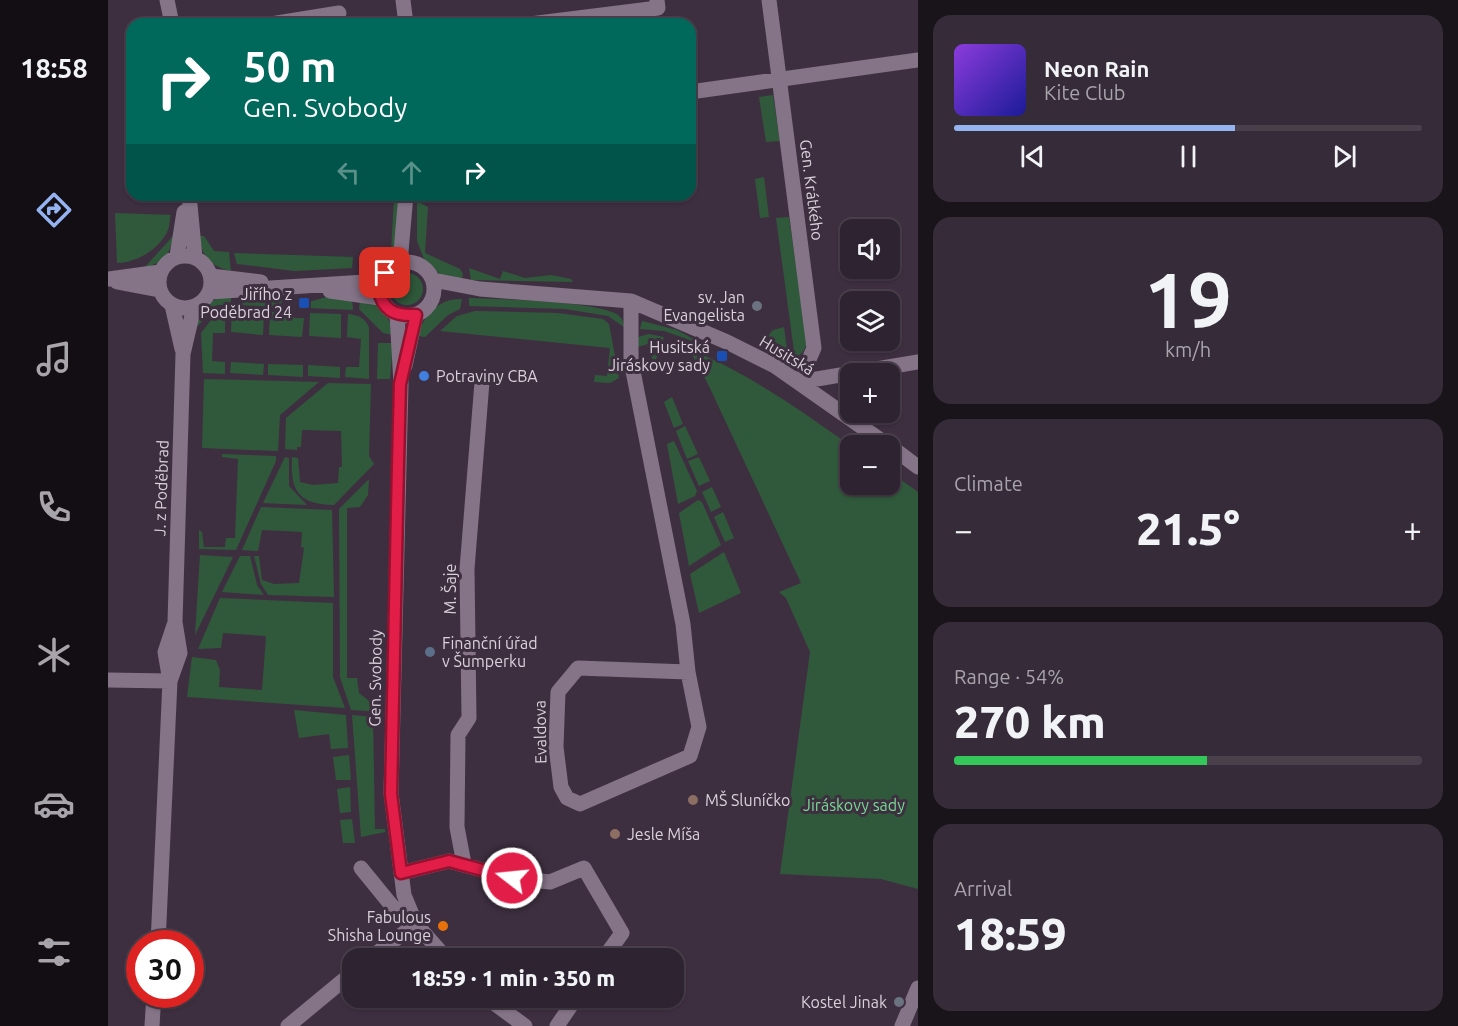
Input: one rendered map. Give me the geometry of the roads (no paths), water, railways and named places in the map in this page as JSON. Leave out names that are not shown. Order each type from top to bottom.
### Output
[{"type":"street","points":[[167,0],[171,18]]},
{"type":"street","points":[[403,0],[405,18]]},
{"type":"street","points":[[578,18],[658,8],[657,0]]},
{"type":"street","name":"Gen. Krátkého","points":[[769,0],[814,348],[799,382]]},
{"type":"street","points":[[312,18],[339,14]]},
{"type":"street","points":[[696,91],[918,60]]},
{"type":"street","points":[[177,256],[187,201]]},
{"type":"street","points":[[189,201],[195,257]]},
{"type":"street","points":[[400,263],[406,201]]},
{"type":"street","points":[[405,224],[417,264],[433,280],[434,296],[430,305],[416,315],[397,315],[384,306],[380,298],[381,281],[385,273],[400,263],[417,264]]},
{"type":"street","points":[[108,279],[159,290],[160,272],[165,265],[177,256],[195,257],[207,268],[211,276],[209,292],[194,307],[185,308],[172,305]]},
{"type":"street","points":[[108,279],[160,272]]},
{"type":"street","points":[[211,276],[380,298]]},
{"type":"street","name":"Husitská","points":[[433,280],[480,289],[631,301],[727,342],[799,382],[874,435]]},
{"type":"street","points":[[209,292],[381,281]]},
{"type":"street","name":"Husitská","points":[[434,296],[480,289]]},
{"type":"street","name":"J. z Poděbrad","points":[[159,290],[172,305],[183,354]]},
{"type":"street","name":"Evaldova","points":[[631,301],[631,361],[683,624],[688,672],[699,727],[690,756],[580,804],[567,798],[561,787],[556,747],[558,692],[578,668],[688,672]]},
{"type":"street","name":"J. z Poděbrad","points":[[159,930],[170,681],[165,652],[175,622],[183,354],[194,307]]},
{"type":"street","name":"Gen. Svobody","points":[[397,315],[400,384],[391,794],[404,895],[416,924],[437,948]]},
{"type":"street","name":"Gen. Svobody","points":[[400,384],[416,315]]},
{"type":"street","points":[[799,382],[918,362]]},
{"type":"street","name":"M. Šaje","points":[[464,864],[457,826],[458,735],[469,718],[467,569],[482,382]]},
{"type":"street","name":"Husitská","points":[[900,454],[918,467]]},
{"type":"street","points":[[108,680],[170,681]]},
{"type":"street","points":[[401,873],[449,861],[512,878],[550,882],[584,868],[622,933],[611,948]]},
{"type":"street","points":[[361,868],[392,906],[416,924],[384,948]]},
{"type":"street","points":[[288,1026],[342,981]]},
{"type":"street","points":[[902,1026],[918,988]]},
{"type":"street","points":[[152,1026],[153,1008]]},
{"type":"street","points":[[501,1008],[525,1026]]},
{"type":"street","points":[[557,1026],[569,1008]]},
{"type":"place","name":"Jiřího z Poděbrad 24","points":[[304,303]]},
{"type":"place","name":"sv. Jan Evangelista","points":[[757,306]]},
{"type":"place","name":"Husitská Jiráskovy sady","points":[[722,356]]},
{"type":"place","name":"Potraviny CBA","points":[[424,376]]},
{"type":"place","name":"Finanční úřad v Šumperku","points":[[430,652]]},
{"type":"place","name":"MŠ Sluníčko","points":[[693,800]]},
{"type":"place","name":"Jesle Míša","points":[[615,834]]},
{"type":"place","name":"Fabulous Shisha Lounge","points":[[443,926]]},
{"type":"place","name":"Kostel Jinak","points":[[899,1002]]},
{"type":"park label","name":"Jiráskovy sady","points":[[854,805]]}]
